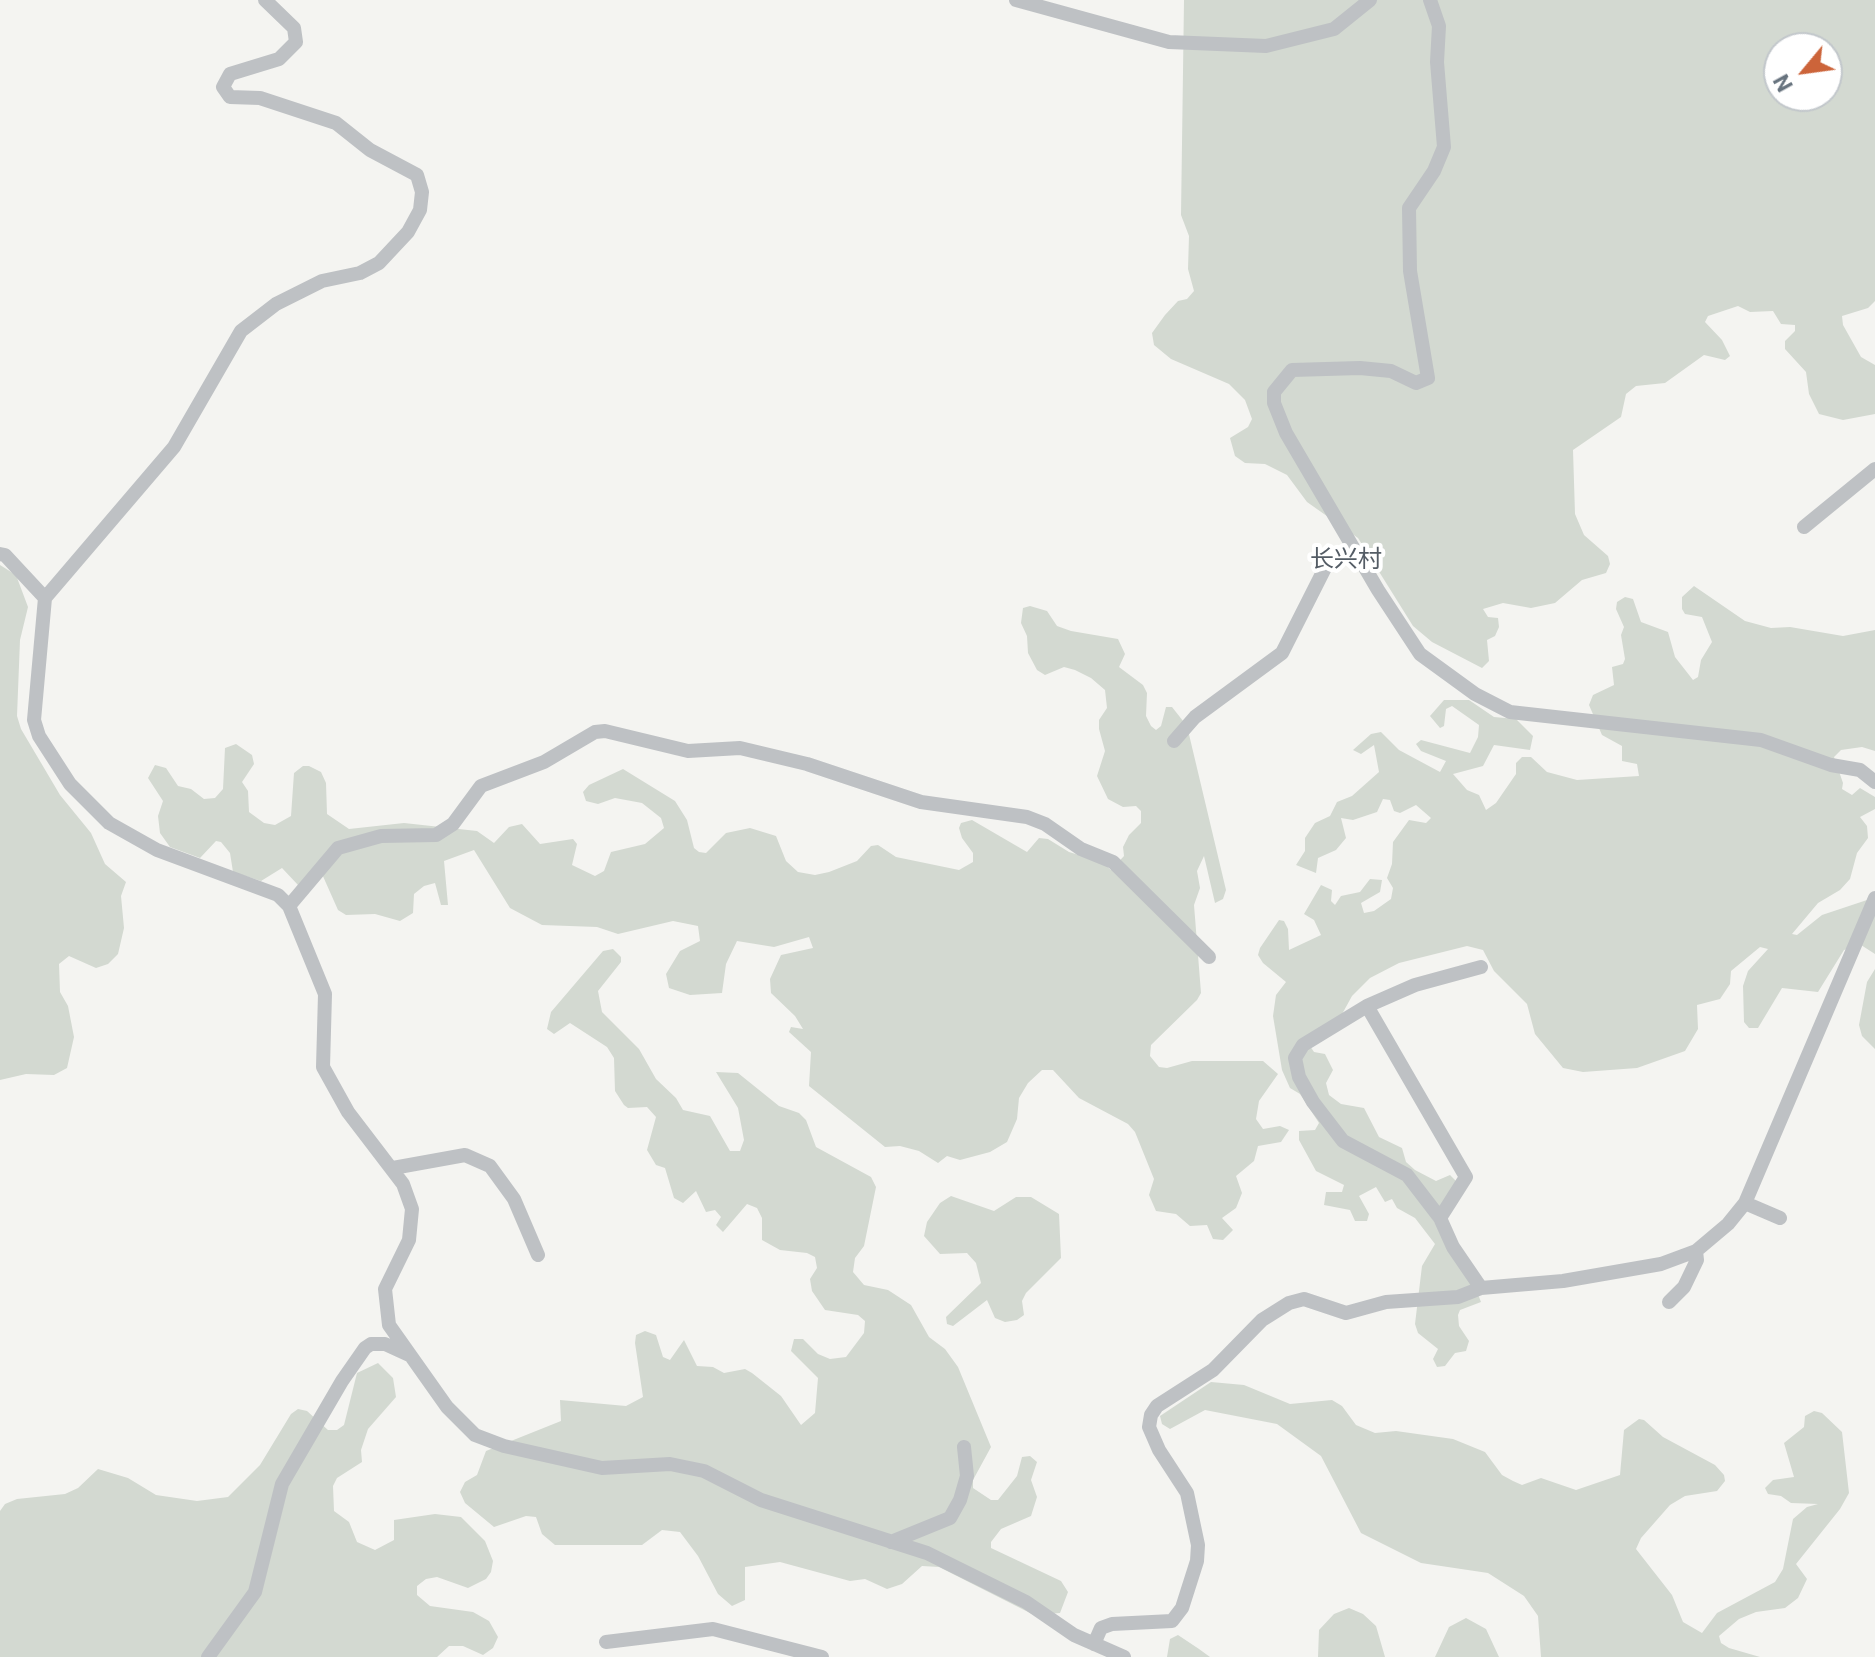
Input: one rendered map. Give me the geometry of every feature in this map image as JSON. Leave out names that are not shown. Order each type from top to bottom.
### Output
[{"type":"street","points":[[265,0],[294,28],[296,42],[279,59],[230,74],[223,87],[230,97],[260,98],[336,123],[370,150],[417,175],[422,192],[420,210],[408,232],[379,263],[360,273],[322,281],[276,304],[241,331],[174,447],[45,598],[34,720],[39,736],[70,784],[109,823],[157,850],[278,895],[289,906],[325,994],[323,1067],[348,1112],[393,1168],[412,1209],[409,1240],[385,1289],[389,1325],[447,1407],[475,1435],[504,1446],[602,1468],[670,1464],[704,1471],[761,1500],[927,1553],[1026,1602],[1074,1635],[1124,1657]]},
{"type":"street","points":[[1016,0],[1169,42],[1266,46],[1334,29],[1370,0]]},
{"type":"street","points":[[1430,0],[1439,26],[1437,62],[1444,147],[1434,171],[1409,208],[1410,271],[1428,378],[1416,383],[1391,371],[1360,368],[1292,370],[1274,392],[1274,403],[1286,433],[1420,654],[1475,694],[1510,712],[1761,740],[1831,765],[1860,770],[1873,779]]},
{"type":"street","points":[[1804,527],[1875,469]]},
{"type":"street","points":[[1174,741],[1195,717],[1282,653],[1330,558],[1356,552]]},
{"type":"street","points":[[0,554],[5,555],[45,598]]},
{"type":"street","points":[[289,906],[338,848],[381,836],[436,835],[453,824],[481,786],[544,762],[595,732],[605,731],[688,751],[740,748],[807,764],[921,802],[1027,817],[1081,849],[1113,862],[1209,957]]},
{"type":"street","points":[[1094,1644],[1101,1628],[1112,1624],[1172,1621],[1182,1608],[1191,1586],[1198,1545],[1187,1493],[1159,1450],[1149,1427],[1151,1415],[1157,1406],[1213,1370],[1262,1320],[1289,1303],[1304,1299],[1346,1313],[1386,1302],[1458,1297],[1481,1288],[1563,1281],[1661,1264],[1696,1251],[1745,1203],[1875,898]]},
{"type":"street","points":[[1481,967],[1415,985],[1367,1006],[1303,1045],[1295,1058],[1299,1077],[1343,1141],[1407,1175],[1440,1218],[1453,1247],[1481,1288]]},
{"type":"street","points":[[1367,1006],[1466,1177],[1440,1218]]},
{"type":"street","points":[[393,1168],[465,1155],[490,1166],[514,1199],[538,1255]]},
{"type":"street","points":[[1745,1203],[1780,1218]]},
{"type":"street","points":[[1669,1302],[1684,1287],[1697,1260],[1696,1251]]},
{"type":"street","points":[[208,1657],[255,1592],[282,1484],[365,1348],[385,1344],[411,1356]]},
{"type":"street","points":[[891,1542],[950,1518],[960,1500],[967,1476],[964,1447]]},
{"type":"street","points":[[606,1642],[713,1629],[822,1657]]},
{"type":"shaded area","points":[[1184,0],[1875,0],[1875,301],[1868,308],[1842,316],[1843,325],[1861,357],[1875,365],[1875,414],[1843,420],[1819,414],[1809,394],[1806,372],[1785,349],[1785,341],[1795,331],[1795,325],[1781,324],[1773,311],[1750,312],[1738,306],[1708,316],[1705,322],[1722,340],[1730,356],[1725,360],[1704,355],[1665,383],[1636,386],[1626,394],[1621,417],[1573,450],[1575,514],[1584,535],[1608,556],[1610,564],[1606,573],[1582,580],[1555,603],[1531,608],[1503,603],[1483,609],[1488,617],[1498,618],[1499,627],[1495,636],[1487,640],[1489,661],[1482,668],[1432,642],[1413,626],[1358,538],[1307,502],[1287,475],[1265,464],[1245,463],[1235,456],[1230,438],[1248,427],[1252,419],[1245,400],[1229,384],[1171,359],[1154,345],[1152,333],[1165,315],[1178,301],[1187,299],[1194,291],[1188,269],[1189,236],[1181,215]]},
{"type":"shaded area","points":[[0,565],[16,575],[28,607],[20,640],[17,716],[21,729],[60,795],[91,833],[105,864],[126,882],[121,896],[124,928],[118,954],[108,964],[96,968],[69,956],[59,964],[60,992],[68,1006],[74,1037],[67,1068],[54,1075],[26,1074],[0,1080]]},
{"type":"shaded area","points":[[1694,586],[1745,621],[1771,628],[1790,627],[1843,636],[1875,630],[1875,751],[1862,747],[1841,750],[1834,757],[1843,783],[1842,789],[1852,795],[1860,788],[1875,797],[1875,809],[1860,817],[1867,826],[1868,838],[1857,853],[1850,879],[1840,890],[1818,903],[1792,934],[1797,935],[1822,915],[1870,899],[1875,901],[1875,954],[1861,945],[1844,950],[1818,992],[1782,988],[1758,1028],[1749,1028],[1744,1022],[1743,986],[1748,971],[1768,949],[1760,947],[1731,971],[1730,984],[1720,999],[1697,1005],[1698,1029],[1685,1051],[1637,1068],[1583,1072],[1563,1068],[1535,1034],[1527,1004],[1494,971],[1483,950],[1467,946],[1399,963],[1370,978],[1352,996],[1341,1016],[1310,1046],[1314,1052],[1325,1054],[1333,1070],[1326,1083],[1329,1095],[1341,1104],[1364,1108],[1379,1137],[1402,1148],[1406,1162],[1415,1170],[1436,1181],[1450,1175],[1457,1182],[1432,1218],[1474,1284],[1481,1302],[1460,1310],[1458,1315],[1459,1326],[1469,1341],[1466,1351],[1455,1353],[1445,1366],[1437,1367],[1433,1359],[1438,1349],[1418,1333],[1415,1324],[1422,1266],[1435,1244],[1415,1218],[1397,1208],[1392,1199],[1385,1202],[1376,1187],[1359,1196],[1369,1214],[1367,1221],[1355,1221],[1350,1210],[1324,1205],[1326,1192],[1342,1192],[1344,1185],[1316,1171],[1299,1140],[1299,1131],[1315,1130],[1319,1123],[1300,1094],[1290,1088],[1282,1070],[1273,1016],[1276,995],[1286,982],[1263,963],[1258,955],[1260,948],[1279,920],[1284,921],[1288,929],[1289,950],[1321,935],[1314,920],[1304,914],[1321,885],[1332,890],[1331,901],[1335,905],[1341,896],[1360,892],[1370,879],[1382,880],[1380,892],[1361,903],[1364,913],[1374,911],[1391,899],[1393,888],[1387,878],[1392,864],[1393,842],[1409,820],[1426,823],[1431,818],[1416,805],[1400,813],[1394,811],[1390,800],[1383,799],[1377,812],[1353,820],[1341,818],[1346,838],[1336,850],[1318,858],[1316,873],[1296,865],[1305,851],[1305,838],[1315,823],[1330,816],[1337,802],[1352,796],[1379,772],[1374,745],[1361,754],[1353,750],[1371,734],[1381,732],[1399,750],[1440,772],[1446,761],[1421,751],[1416,744],[1421,740],[1470,753],[1478,737],[1479,725],[1452,706],[1446,709],[1444,726],[1440,728],[1430,716],[1444,700],[1469,700],[1494,717],[1516,719],[1533,736],[1530,750],[1494,745],[1483,766],[1453,774],[1467,790],[1479,795],[1486,810],[1496,803],[1516,774],[1516,763],[1522,757],[1531,757],[1547,772],[1577,780],[1639,776],[1637,764],[1622,761],[1622,746],[1602,735],[1589,705],[1593,695],[1614,685],[1612,667],[1623,664],[1625,659],[1621,635],[1624,627],[1616,609],[1617,602],[1625,597],[1633,599],[1641,622],[1668,632],[1675,657],[1693,680],[1698,677],[1701,660],[1712,642],[1702,617],[1685,614],[1682,609],[1682,597]]},
{"type":"shaded area","points":[[1030,606],[1047,611],[1057,626],[1118,639],[1125,654],[1119,667],[1143,685],[1147,693],[1146,716],[1151,726],[1156,730],[1161,726],[1166,707],[1172,707],[1187,726],[1226,890],[1223,899],[1215,903],[1204,856],[1197,871],[1200,888],[1194,905],[1201,993],[1151,1045],[1150,1056],[1159,1067],[1167,1068],[1192,1061],[1263,1061],[1278,1074],[1259,1101],[1256,1119],[1263,1129],[1280,1126],[1289,1130],[1281,1142],[1258,1146],[1254,1161],[1236,1176],[1242,1193],[1236,1208],[1222,1218],[1233,1230],[1223,1240],[1213,1239],[1207,1225],[1190,1226],[1176,1214],[1156,1211],[1149,1195],[1154,1179],[1135,1132],[1128,1124],[1079,1098],[1053,1070],[1042,1070],[1028,1083],[1019,1098],[1017,1119],[1007,1142],[990,1152],[960,1160],[947,1156],[938,1163],[919,1151],[900,1146],[885,1147],[809,1086],[811,1052],[789,1032],[791,1027],[803,1029],[795,1016],[771,993],[770,979],[781,955],[813,948],[809,937],[774,947],[737,941],[726,964],[722,993],[690,995],[669,988],[666,974],[680,951],[700,941],[698,926],[673,921],[618,934],[597,927],[542,925],[510,908],[474,850],[444,861],[448,905],[441,905],[435,883],[424,886],[414,894],[413,913],[400,921],[375,914],[346,915],[338,910],[322,874],[298,885],[282,868],[261,881],[233,872],[230,853],[221,842],[216,841],[200,858],[170,847],[160,833],[158,816],[163,801],[148,778],[155,765],[166,768],[178,786],[191,789],[204,799],[215,798],[223,789],[225,748],[236,744],[252,755],[254,764],[242,782],[248,791],[249,812],[264,823],[275,825],[291,816],[294,773],[303,766],[309,766],[321,772],[326,783],[327,814],[349,829],[404,823],[477,831],[494,843],[509,827],[522,824],[540,844],[573,839],[577,844],[572,865],[595,876],[604,871],[611,852],[645,844],[664,828],[661,818],[642,803],[615,798],[598,804],[586,801],[583,792],[589,785],[623,769],[675,801],[687,820],[694,848],[699,852],[706,853],[726,833],[750,828],[776,836],[786,861],[798,872],[815,875],[829,872],[857,861],[871,846],[878,845],[896,857],[959,870],[973,862],[973,853],[959,828],[961,823],[972,820],[1027,852],[1039,838],[1048,839],[1069,852],[1102,862],[1111,870],[1124,856],[1123,847],[1129,835],[1141,823],[1141,811],[1136,806],[1123,807],[1108,799],[1097,776],[1105,751],[1099,720],[1107,708],[1105,690],[1075,670],[1064,667],[1045,675],[1037,670],[1028,653],[1027,636],[1021,623],[1023,608]]},
{"type":"shaded area","points":[[613,949],[621,957],[621,962],[598,991],[602,1012],[639,1049],[656,1079],[676,1098],[683,1110],[710,1116],[730,1151],[740,1151],[744,1140],[738,1108],[716,1072],[738,1073],[779,1106],[799,1113],[806,1120],[816,1147],[871,1177],[876,1187],[864,1246],[855,1258],[853,1272],[864,1285],[888,1290],[911,1305],[929,1337],[945,1349],[958,1367],[991,1447],[973,1480],[973,1488],[991,1500],[998,1500],[1017,1476],[1022,1457],[1030,1456],[1037,1462],[1031,1480],[1037,1497],[1031,1516],[1001,1529],[991,1542],[991,1548],[1061,1581],[1068,1592],[1060,1613],[1034,1615],[939,1567],[922,1566],[902,1584],[887,1589],[865,1579],[850,1581],[780,1562],[745,1567],[745,1600],[732,1606],[718,1594],[698,1556],[680,1532],[662,1530],[642,1545],[555,1545],[542,1534],[536,1517],[526,1516],[494,1527],[465,1503],[460,1492],[465,1482],[477,1475],[486,1451],[561,1421],[560,1400],[626,1406],[643,1397],[635,1343],[636,1335],[645,1331],[656,1335],[663,1357],[670,1360],[684,1340],[697,1366],[713,1367],[724,1373],[745,1369],[752,1373],[781,1396],[801,1425],[815,1413],[818,1378],[791,1351],[794,1339],[803,1339],[818,1354],[830,1359],[846,1357],[864,1333],[865,1321],[858,1315],[825,1310],[812,1291],[810,1279],[817,1268],[815,1257],[780,1250],[762,1240],[762,1218],[757,1208],[747,1204],[723,1232],[716,1225],[721,1217],[715,1210],[706,1212],[696,1191],[683,1203],[674,1198],[665,1168],[656,1165],[647,1150],[656,1117],[647,1107],[628,1108],[624,1105],[615,1091],[614,1058],[607,1047],[570,1023],[554,1034],[547,1029],[551,1012],[603,951]]},
{"type":"shaded area","points":[[1875,969],[1875,1049],[1862,1036],[1859,1025],[1867,982]]},
{"type":"shaded area","points":[[951,1196],[994,1211],[1016,1197],[1031,1197],[1059,1214],[1061,1258],[1026,1293],[1022,1301],[1024,1315],[1017,1320],[1005,1322],[995,1318],[987,1300],[953,1326],[947,1324],[946,1317],[981,1283],[976,1263],[967,1253],[940,1254],[924,1236],[927,1222],[940,1203]]},
{"type":"shaded area","points":[[378,1363],[393,1378],[396,1397],[368,1429],[361,1450],[362,1462],[337,1478],[333,1486],[334,1511],[349,1522],[357,1542],[375,1550],[394,1540],[394,1520],[435,1514],[461,1517],[485,1541],[493,1561],[491,1572],[486,1579],[468,1588],[437,1577],[426,1579],[417,1586],[417,1595],[430,1606],[473,1612],[489,1621],[498,1637],[493,1648],[483,1655],[463,1646],[449,1646],[437,1657],[0,1657],[0,1511],[5,1504],[17,1499],[65,1494],[78,1488],[98,1469],[128,1478],[156,1495],[197,1501],[228,1497],[260,1465],[291,1414],[298,1409],[307,1411],[328,1430],[337,1430],[344,1425],[357,1373]]},
{"type":"shaded area","points":[[1211,1382],[1244,1385],[1290,1404],[1332,1400],[1342,1406],[1356,1425],[1375,1433],[1396,1431],[1453,1439],[1485,1452],[1502,1475],[1522,1485],[1541,1478],[1576,1490],[1620,1475],[1624,1430],[1639,1419],[1644,1420],[1663,1437],[1715,1465],[1724,1475],[1725,1481],[1717,1491],[1685,1496],[1670,1505],[1641,1538],[1636,1549],[1672,1595],[1683,1622],[1702,1633],[1717,1613],[1775,1582],[1783,1569],[1793,1519],[1807,1507],[1818,1504],[1791,1503],[1781,1496],[1768,1494],[1765,1488],[1773,1480],[1794,1477],[1784,1443],[1804,1427],[1805,1416],[1814,1411],[1822,1413],[1842,1432],[1849,1493],[1796,1564],[1807,1579],[1798,1598],[1785,1608],[1756,1612],[1739,1619],[1719,1636],[1721,1643],[1729,1648],[1760,1657],[1541,1657],[1538,1616],[1524,1596],[1488,1573],[1421,1563],[1361,1533],[1321,1456],[1277,1424],[1205,1410],[1170,1429],[1162,1424],[1160,1416]]},
{"type":"shaded area","points":[[1349,1608],[1363,1614],[1376,1626],[1385,1657],[1318,1657],[1319,1630],[1334,1614]]},
{"type":"shaded area","points":[[1466,1618],[1486,1629],[1499,1657],[1435,1657],[1449,1627]]},
{"type":"shaded area","points":[[1178,1635],[1210,1657],[1167,1657],[1170,1639]]},
{"type":"district","name":"长兴村","points":[[1346,561]]}]
